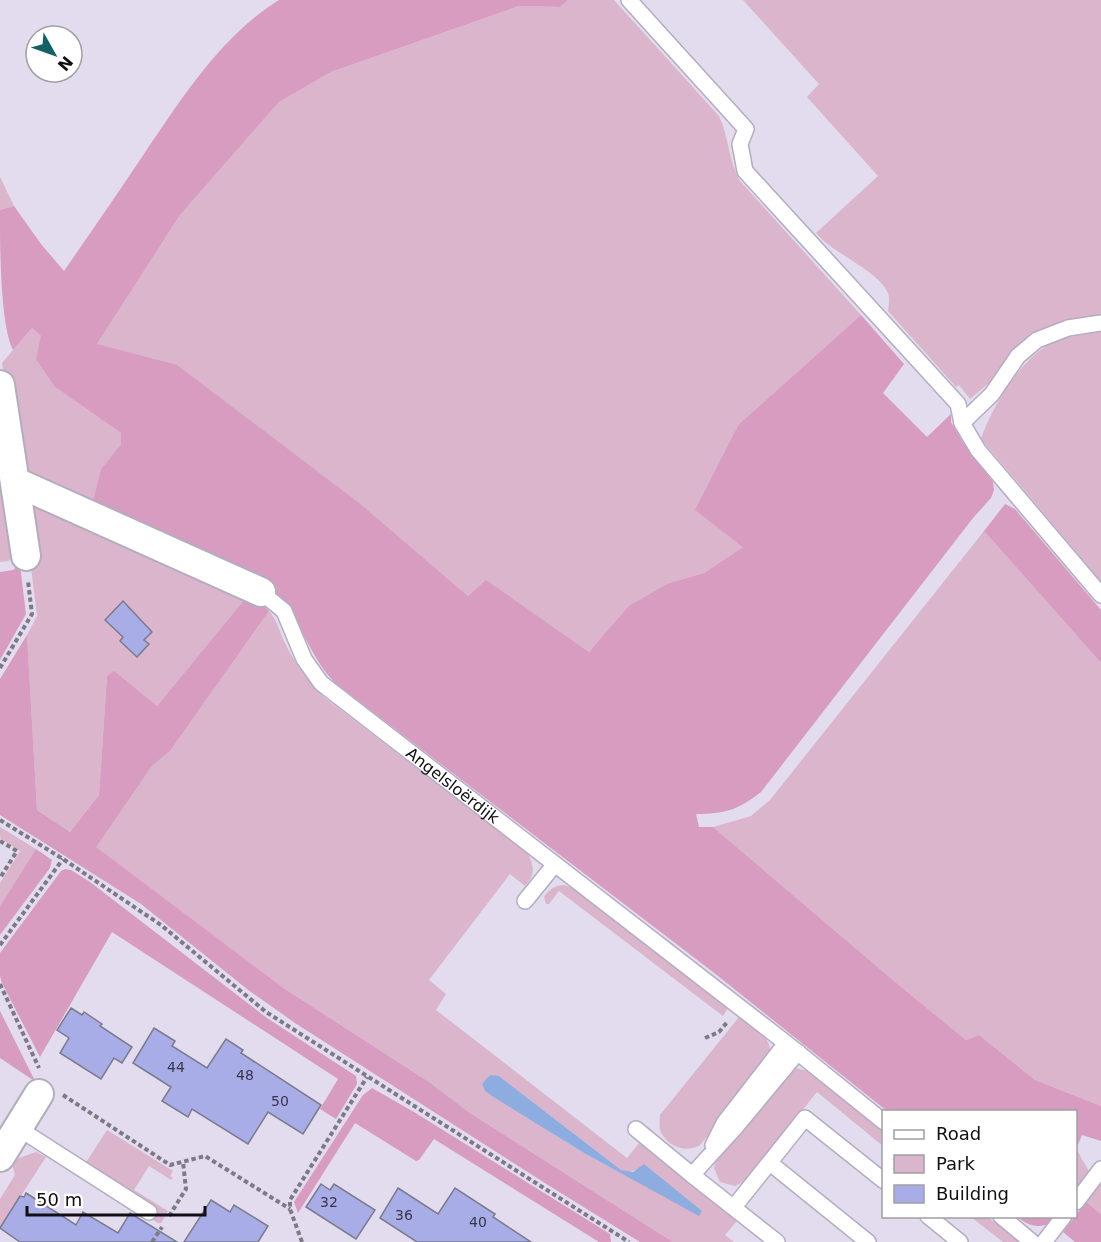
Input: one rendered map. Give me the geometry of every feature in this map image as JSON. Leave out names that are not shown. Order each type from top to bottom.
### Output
[{"type":"street","points":[[0,385],[8,482],[26,556]]},
{"type":"street","name":"Angelsloërdijk","points":[[8,482],[261,592]]},
{"type":"street","points":[[0,1157],[45,1085]]},
{"type":"lane","points":[[629,0],[746,129],[740,144],[745,171],[958,404],[962,423],[978,450],[1101,595]]},
{"type":"lane","points":[[962,423],[992,394],[1018,356],[1036,340],[1068,328],[1101,323]]},
{"type":"lane","name":"Angelsloërdijk","points":[[261,592],[284,611],[304,659],[321,683],[740,1007],[882,1120]]},
{"type":"lane","points":[[525,901],[555,864]]},
{"type":"lane","points":[[692,1175],[708,1156],[724,1123],[792,1048]]},
{"type":"lane","points":[[734,1207],[805,1118],[882,1179]]},
{"type":"lane","points":[[18,1128],[149,1212]]},
{"type":"lane","points":[[636,1128],[777,1242]]},
{"type":"lane","points":[[770,1163],[868,1242]]},
{"type":"lane","points":[[1077,1201],[1101,1169]]},
{"type":"lane","points":[[930,1218],[960,1242]]},
{"type":"lane","points":[[1003,1218],[1032,1242]]},
{"type":"lane","points":[[1044,1242],[1062,1218]]},
{"type":"path","points":[[0,668],[32,614],[26,556]]},
{"type":"path","points":[[0,820],[161,925],[266,1012],[619,1240],[629,1242]]},
{"type":"path","points":[[0,841],[17,851],[0,878]]},
{"type":"path","points":[[0,945],[63,859]]},
{"type":"path","points":[[0,984],[45,1085],[170,1165],[205,1156],[290,1209]]},
{"type":"path","points":[[705,1038],[719,1032],[740,1007]]},
{"type":"path","points":[[302,1242],[290,1209],[290,1200],[367,1077]]},
{"type":"path","points":[[152,1242],[186,1189],[183,1162]]},
{"type":"green space","points":[[568,0],[614,0],[719,116],[740,181],[861,315],[739,424],[719,467],[743,547],[704,573],[669,583],[608,632],[589,652],[486,581],[468,596],[363,506],[97,344],[180,215],[279,102],[331,72],[519,6],[560,7]]},
{"type":"green space","points":[[743,0],[1101,0],[1101,317],[1034,332],[995,378],[970,399],[959,385],[956,387],[888,311],[889,295],[883,285],[816,233],[878,176],[807,97],[819,84]]},
{"type":"green space","points":[[0,177],[14,206],[0,210]]},
{"type":"green space","points":[[32,328],[41,336],[55,387],[121,433],[121,444],[101,469],[92,504],[27,472],[6,389],[2,363]]},
{"type":"green space","points":[[1101,331],[1101,581],[981,439],[992,412],[1010,383],[1032,357],[1056,341]]},
{"type":"green space","points":[[10,489],[19,554],[8,561],[0,562],[0,490]]},
{"type":"green space","points":[[27,499],[248,595],[157,706],[114,672],[107,676],[99,795],[70,832],[37,810],[27,635],[37,616],[23,503]]},
{"type":"green space","points":[[984,531],[1101,663],[1101,1106],[1035,1080],[979,1035],[966,1040],[713,827],[751,816],[770,800]]},
{"type":"green space","points":[[269,611],[297,664],[325,698],[528,854],[530,858],[533,866],[529,882],[525,886],[510,874],[429,980],[446,994],[436,1010],[627,1158],[639,1143],[737,1221],[725,1235],[734,1242],[673,1242],[470,1113],[429,1082],[285,989],[95,847],[152,766],[170,751]],"holes":[[[499,1076],[621,1170],[629,1172],[639,1169],[699,1215],[584,1153],[485,1091],[482,1084]]]},
{"type":"green space","points":[[0,827],[36,849],[0,906],[0,883],[20,851],[0,838]]},
{"type":"green space","points":[[564,885],[572,888],[728,1008],[723,1016],[559,891],[549,904],[546,904],[544,897],[548,892]]},
{"type":"green space","points":[[739,1017],[757,1029],[766,1039],[769,1044],[770,1058],[700,1145],[689,1149],[677,1147],[663,1136],[660,1130],[660,1115]]},
{"type":"green space","points":[[795,1068],[809,1071],[882,1131],[882,1145],[817,1092],[745,1181],[735,1186],[720,1182],[714,1168],[717,1158],[788,1071]]},
{"type":"green space","points":[[107,1130],[173,1171],[170,1176],[173,1178],[171,1180],[149,1166],[134,1190],[168,1211],[161,1223],[150,1218],[157,1208],[85,1164]]},
{"type":"green space","points":[[36,1152],[46,1157],[0,1228],[0,1199],[15,1175],[12,1164],[19,1158]]},
{"type":"green space","points":[[1077,1155],[1080,1156],[1089,1171],[1077,1187]]},
{"type":"green space","points":[[1101,1183],[1101,1214],[1086,1202]]},
{"type":"green space","points":[[972,1218],[989,1218],[1019,1242],[1003,1242]]},
{"type":"shaded area","points":[[279,0],[568,0],[560,7],[519,6],[331,72],[279,102],[180,215],[97,344],[177,365],[363,506],[468,596],[486,580],[589,652],[629,606],[669,583],[704,573],[743,547],[695,510],[739,424],[861,315],[904,364],[883,393],[927,437],[951,414],[951,422],[964,444],[993,482],[994,490],[991,498],[973,518],[761,792],[731,810],[696,814],[699,827],[713,827],[966,1040],[979,1035],[1035,1080],[1101,1106],[1101,1141],[1082,1135],[1077,1147],[1077,1110],[886,1110],[713,972],[335,683],[318,661],[292,614],[275,593],[92,504],[101,469],[121,444],[121,433],[55,387],[36,359],[41,336],[32,328],[13,350],[5,322],[3,303],[0,210],[14,206],[64,271],[188,90],[221,50],[258,15]]},
{"type":"shaded area","points":[[1005,504],[1015,509],[1101,610],[1101,663],[984,531]]},
{"type":"shaded area","points":[[20,565],[26,614],[0,660],[0,572],[13,570]]},
{"type":"shaded area","points":[[248,595],[255,598],[269,611],[170,751],[152,766],[96,847],[285,989],[429,1082],[470,1113],[673,1242],[640,1242],[548,1185],[295,1023],[247,989],[141,904],[0,815],[0,679],[27,635],[37,810],[70,832],[99,795],[107,676],[114,671],[157,706]]},
{"type":"shaded area","points":[[36,849],[52,860],[50,868],[0,935],[0,906]]},
{"type":"shaded area","points":[[71,870],[90,882],[267,1018],[356,1076],[357,1084],[336,1119],[320,1109],[338,1079],[112,932],[40,1057],[2,983],[0,953],[61,871]]},
{"type":"shaded area","points":[[0,1011],[34,1079],[33,1080],[0,1058]]},
{"type":"shaded area","points":[[372,1088],[610,1234],[611,1242],[599,1242],[434,1139],[416,1161],[355,1123],[298,1213],[294,1202],[363,1095]]},
{"type":"shaded area","points":[[1086,1202],[1101,1214],[1101,1242],[1075,1242],[1063,1232],[1074,1218],[1077,1218],[1077,1214]]},
{"type":"shaded area","points":[[1019,1218],[1052,1218],[1048,1224],[1035,1226]]},
{"type":"water","points":[[490,1075],[499,1076],[621,1170],[633,1172],[644,1164],[702,1211],[699,1216],[584,1153],[492,1096],[485,1091],[482,1084]]},
{"type":"building","points":[[123,601],[152,632],[144,640],[149,644],[137,657],[120,641],[123,637],[105,620]]},
{"type":"building","points":[[71,1008],[82,1015],[84,1012],[102,1024],[100,1026],[132,1047],[122,1063],[114,1058],[101,1079],[60,1053],[69,1038],[57,1030]]},
{"type":"building","points":[[154,1028],[175,1041],[172,1046],[207,1068],[226,1039],[243,1050],[241,1053],[321,1105],[303,1134],[268,1112],[248,1144],[192,1109],[188,1117],[162,1101],[171,1087],[133,1063]]},
{"type":"building","points":[[321,1184],[330,1190],[334,1184],[375,1210],[356,1239],[306,1207]]},
{"type":"building","points":[[398,1188],[438,1214],[455,1188],[495,1214],[493,1217],[531,1242],[417,1242],[380,1218]]},
{"type":"building","points":[[26,1193],[76,1225],[83,1212],[118,1233],[130,1213],[177,1242],[20,1242],[0,1228],[20,1196],[24,1197]]},
{"type":"building","points":[[211,1200],[230,1212],[234,1205],[268,1226],[258,1242],[184,1242]]}]
